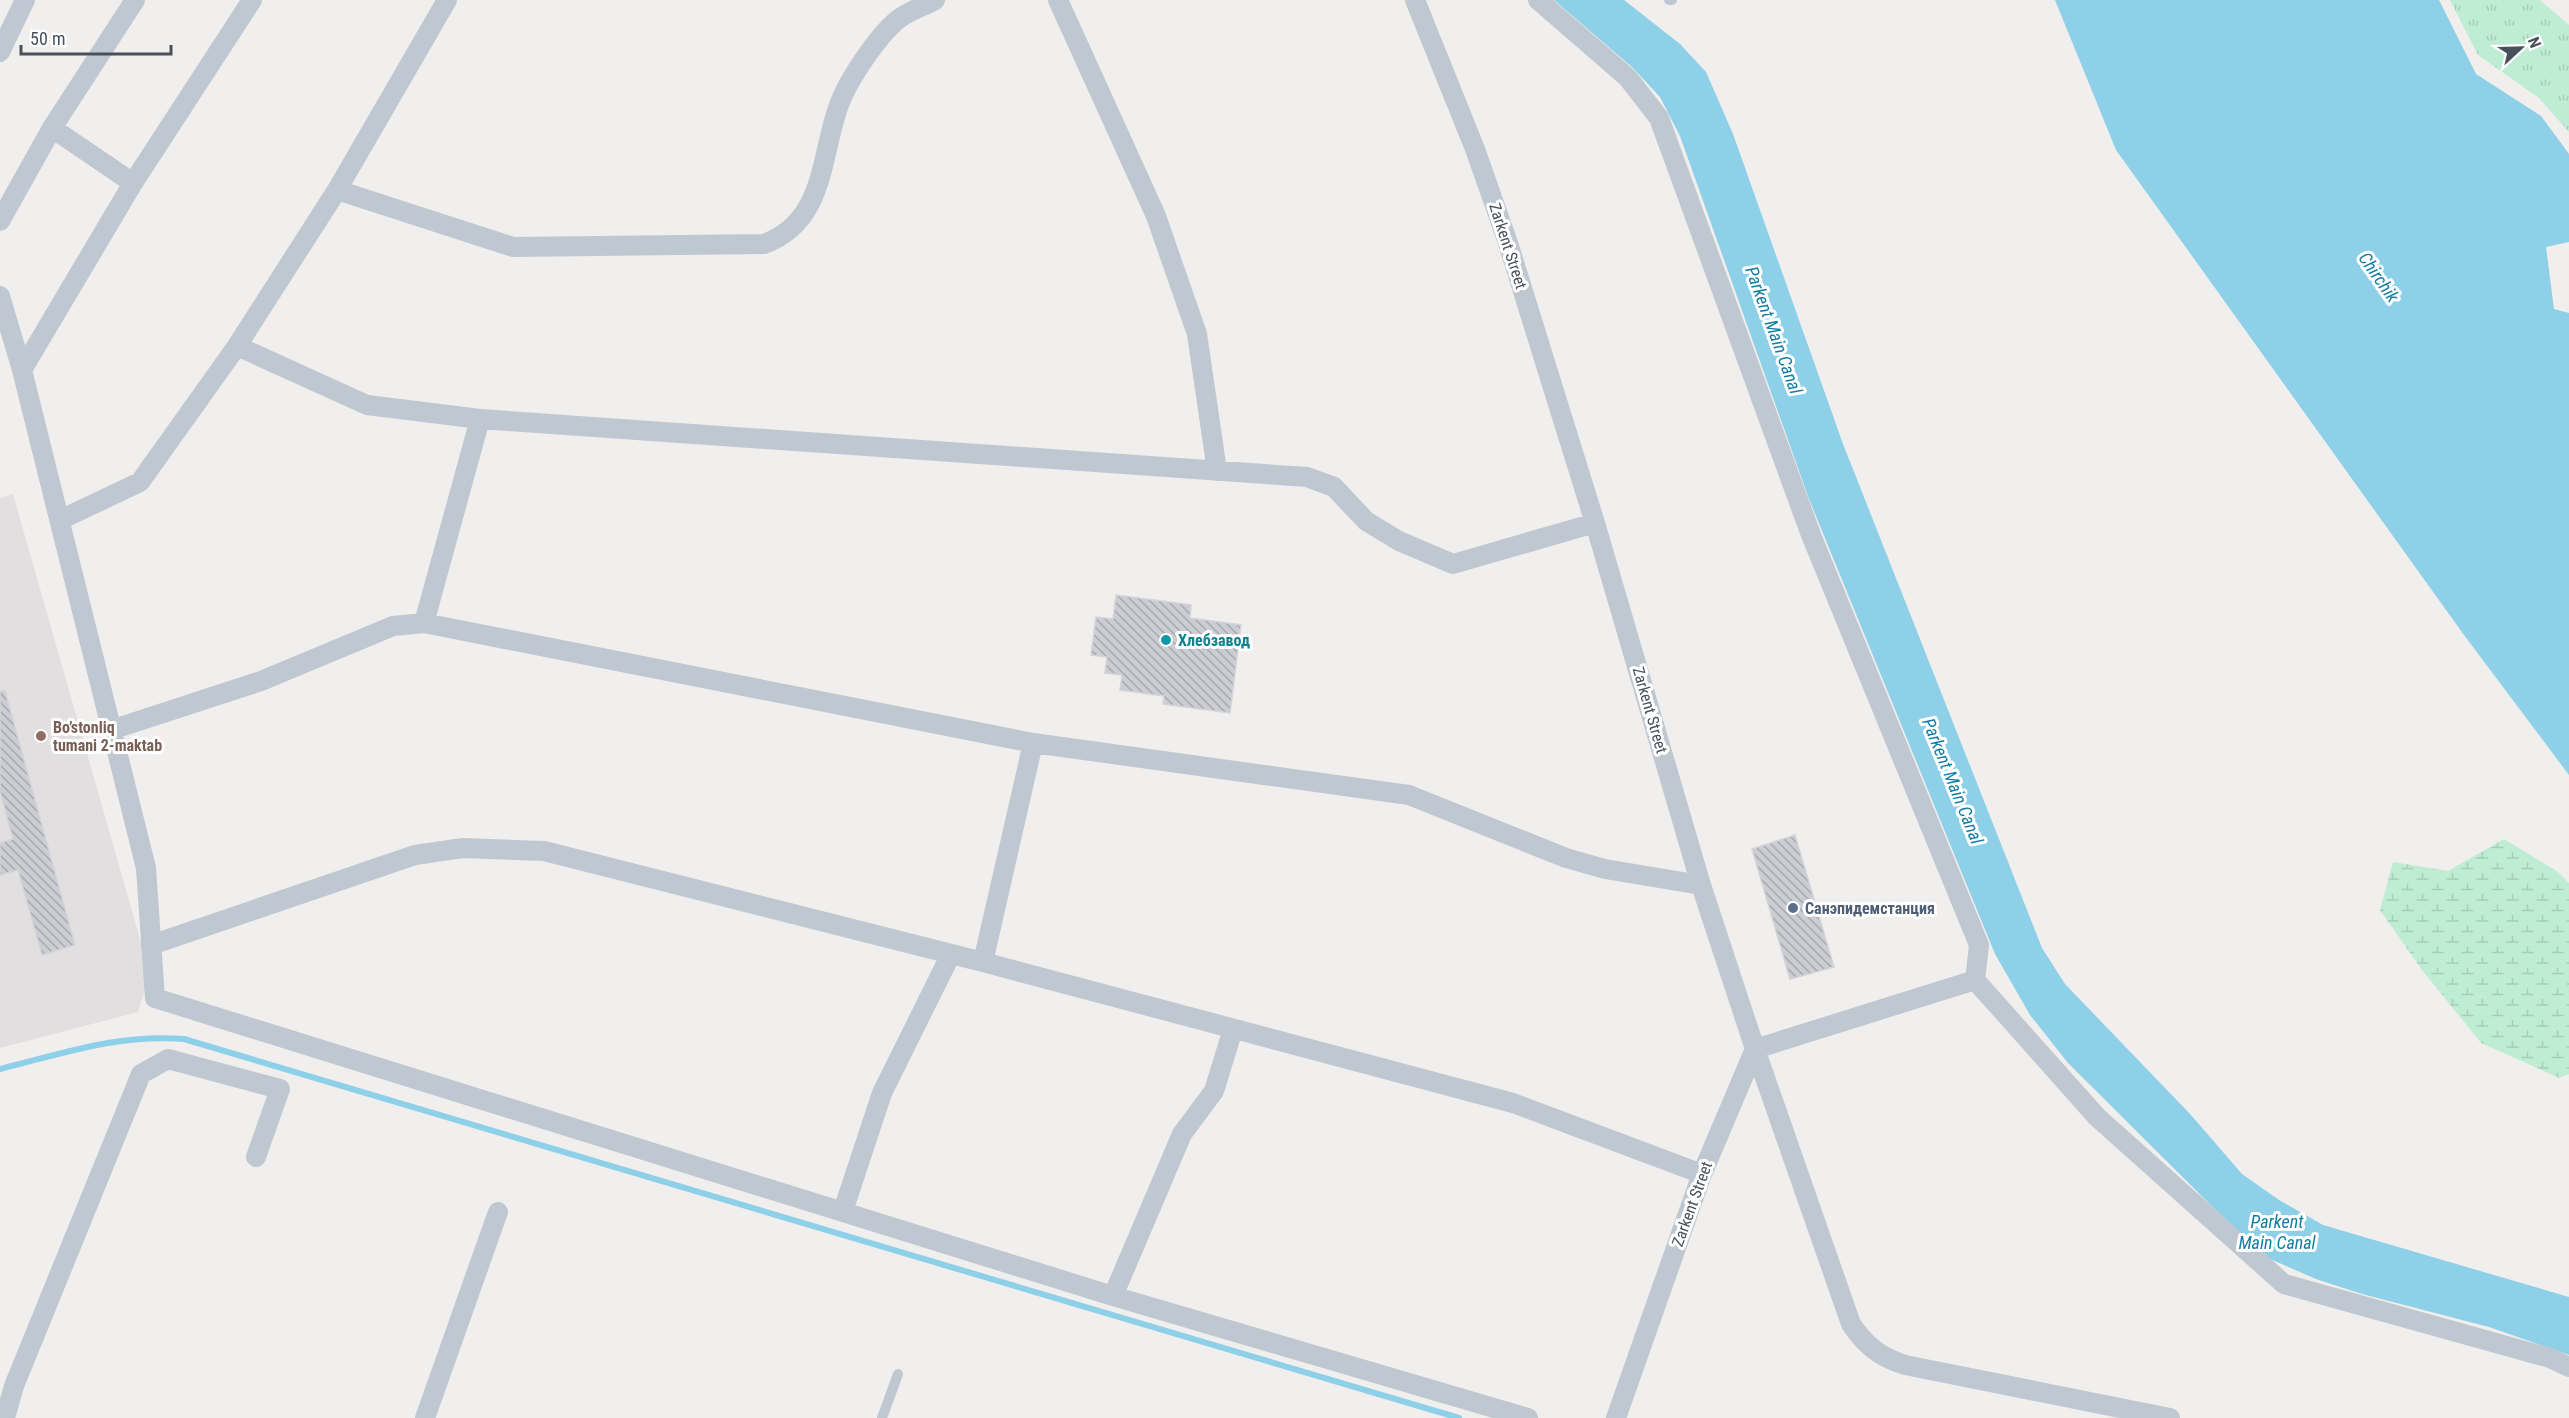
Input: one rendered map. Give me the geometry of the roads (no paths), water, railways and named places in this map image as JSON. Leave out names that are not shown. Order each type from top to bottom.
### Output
[{"type":"street","points":[[0,52],[26,0]]},
{"type":"street","points":[[0,221],[52,128],[135,0]]},
{"type":"street","points":[[22,370],[133,183],[252,0]]},
{"type":"street","points":[[60,520],[140,483],[237,346],[337,190],[447,0]]},
{"type":"street","points":[[337,190],[513,247],[764,244],[783,237],[808,209],[846,90],[870,52],[895,21],[935,0]]},
{"type":"street","points":[[1058,0],[1156,216],[1197,334],[1217,471]]},
{"type":"street","name":"Zarkent Street","points":[[1415,0],[1475,149],[1508,243],[1595,523],[1701,885],[1755,1048],[1702,1174],[1616,1418]]},
{"type":"street","points":[[1538,0],[1628,78],[1659,118],[1811,536],[1979,945],[1975,980],[2097,1117],[2284,1284],[2550,1358],[2569,1367]]},
{"type":"street","points":[[52,128],[133,183]]},
{"type":"street","points":[[0,296],[22,370],[146,868],[155,998],[1113,1296],[1528,1418]]},
{"type":"street","points":[[237,346],[368,405],[480,419],[1307,477],[1334,487],[1366,521],[1399,541],[1453,564],[1595,523]]},
{"type":"street","points":[[424,623],[480,419]]},
{"type":"street","points":[[111,730],[261,681],[393,626],[424,623],[1034,743],[1409,795],[1566,858],[1605,869],[1701,885]]},
{"type":"street","points":[[983,962],[1034,743]]},
{"type":"street","points":[[151,945],[415,855],[463,848],[544,851],[983,962],[1513,1103],[1702,1174]]},
{"type":"street","points":[[843,1211],[882,1093],[951,954]]},
{"type":"street","points":[[1975,980],[1755,1048],[1851,1324],[1864,1344],[1884,1358],[1905,1365],[2170,1418]]},
{"type":"street","points":[[1113,1296],[1182,1134],[1214,1091],[1233,1029]]},
{"type":"street","points":[[4,1418],[14,1386],[141,1074],[168,1059],[280,1089],[256,1156]]},
{"type":"street","points":[[425,1418],[498,1212]]},
{"type":"lane","points":[[882,1418],[898,1374]]},
{"type":"water","name":"Parkent Main Canal","points":[[1554,0],[1624,0],[1680,44],[1706,72],[1733,134],[1843,444],[2042,948],[2065,984],[2191,1115],[2242,1174],[2279,1200],[2323,1225],[2569,1297],[2569,1355],[2489,1327],[2362,1294],[2316,1279],[2261,1255],[2068,1063],[2030,1015],[1995,954],[1809,499],[1680,136],[1660,97],[1633,68]]},
{"type":"water","name":"Chirchik","points":[[2055,0],[2439,0],[2476,74],[2541,116],[2569,154],[2569,242],[2546,247],[2554,309],[2569,313],[2569,775],[2464,635],[2116,150]]},
{"type":"waterway","points":[[0,1069],[113,1042],[159,1038],[184,1039],[1459,1418]]},
{"type":"place","name":"Хлебзавод","points":[[1166,640]]},
{"type":"place","name":"Bo’stonliq tumani 2-maktab","points":[[41,736]]},
{"type":"place","name":"Санэпидемстанция","points":[[1793,908]]}]
